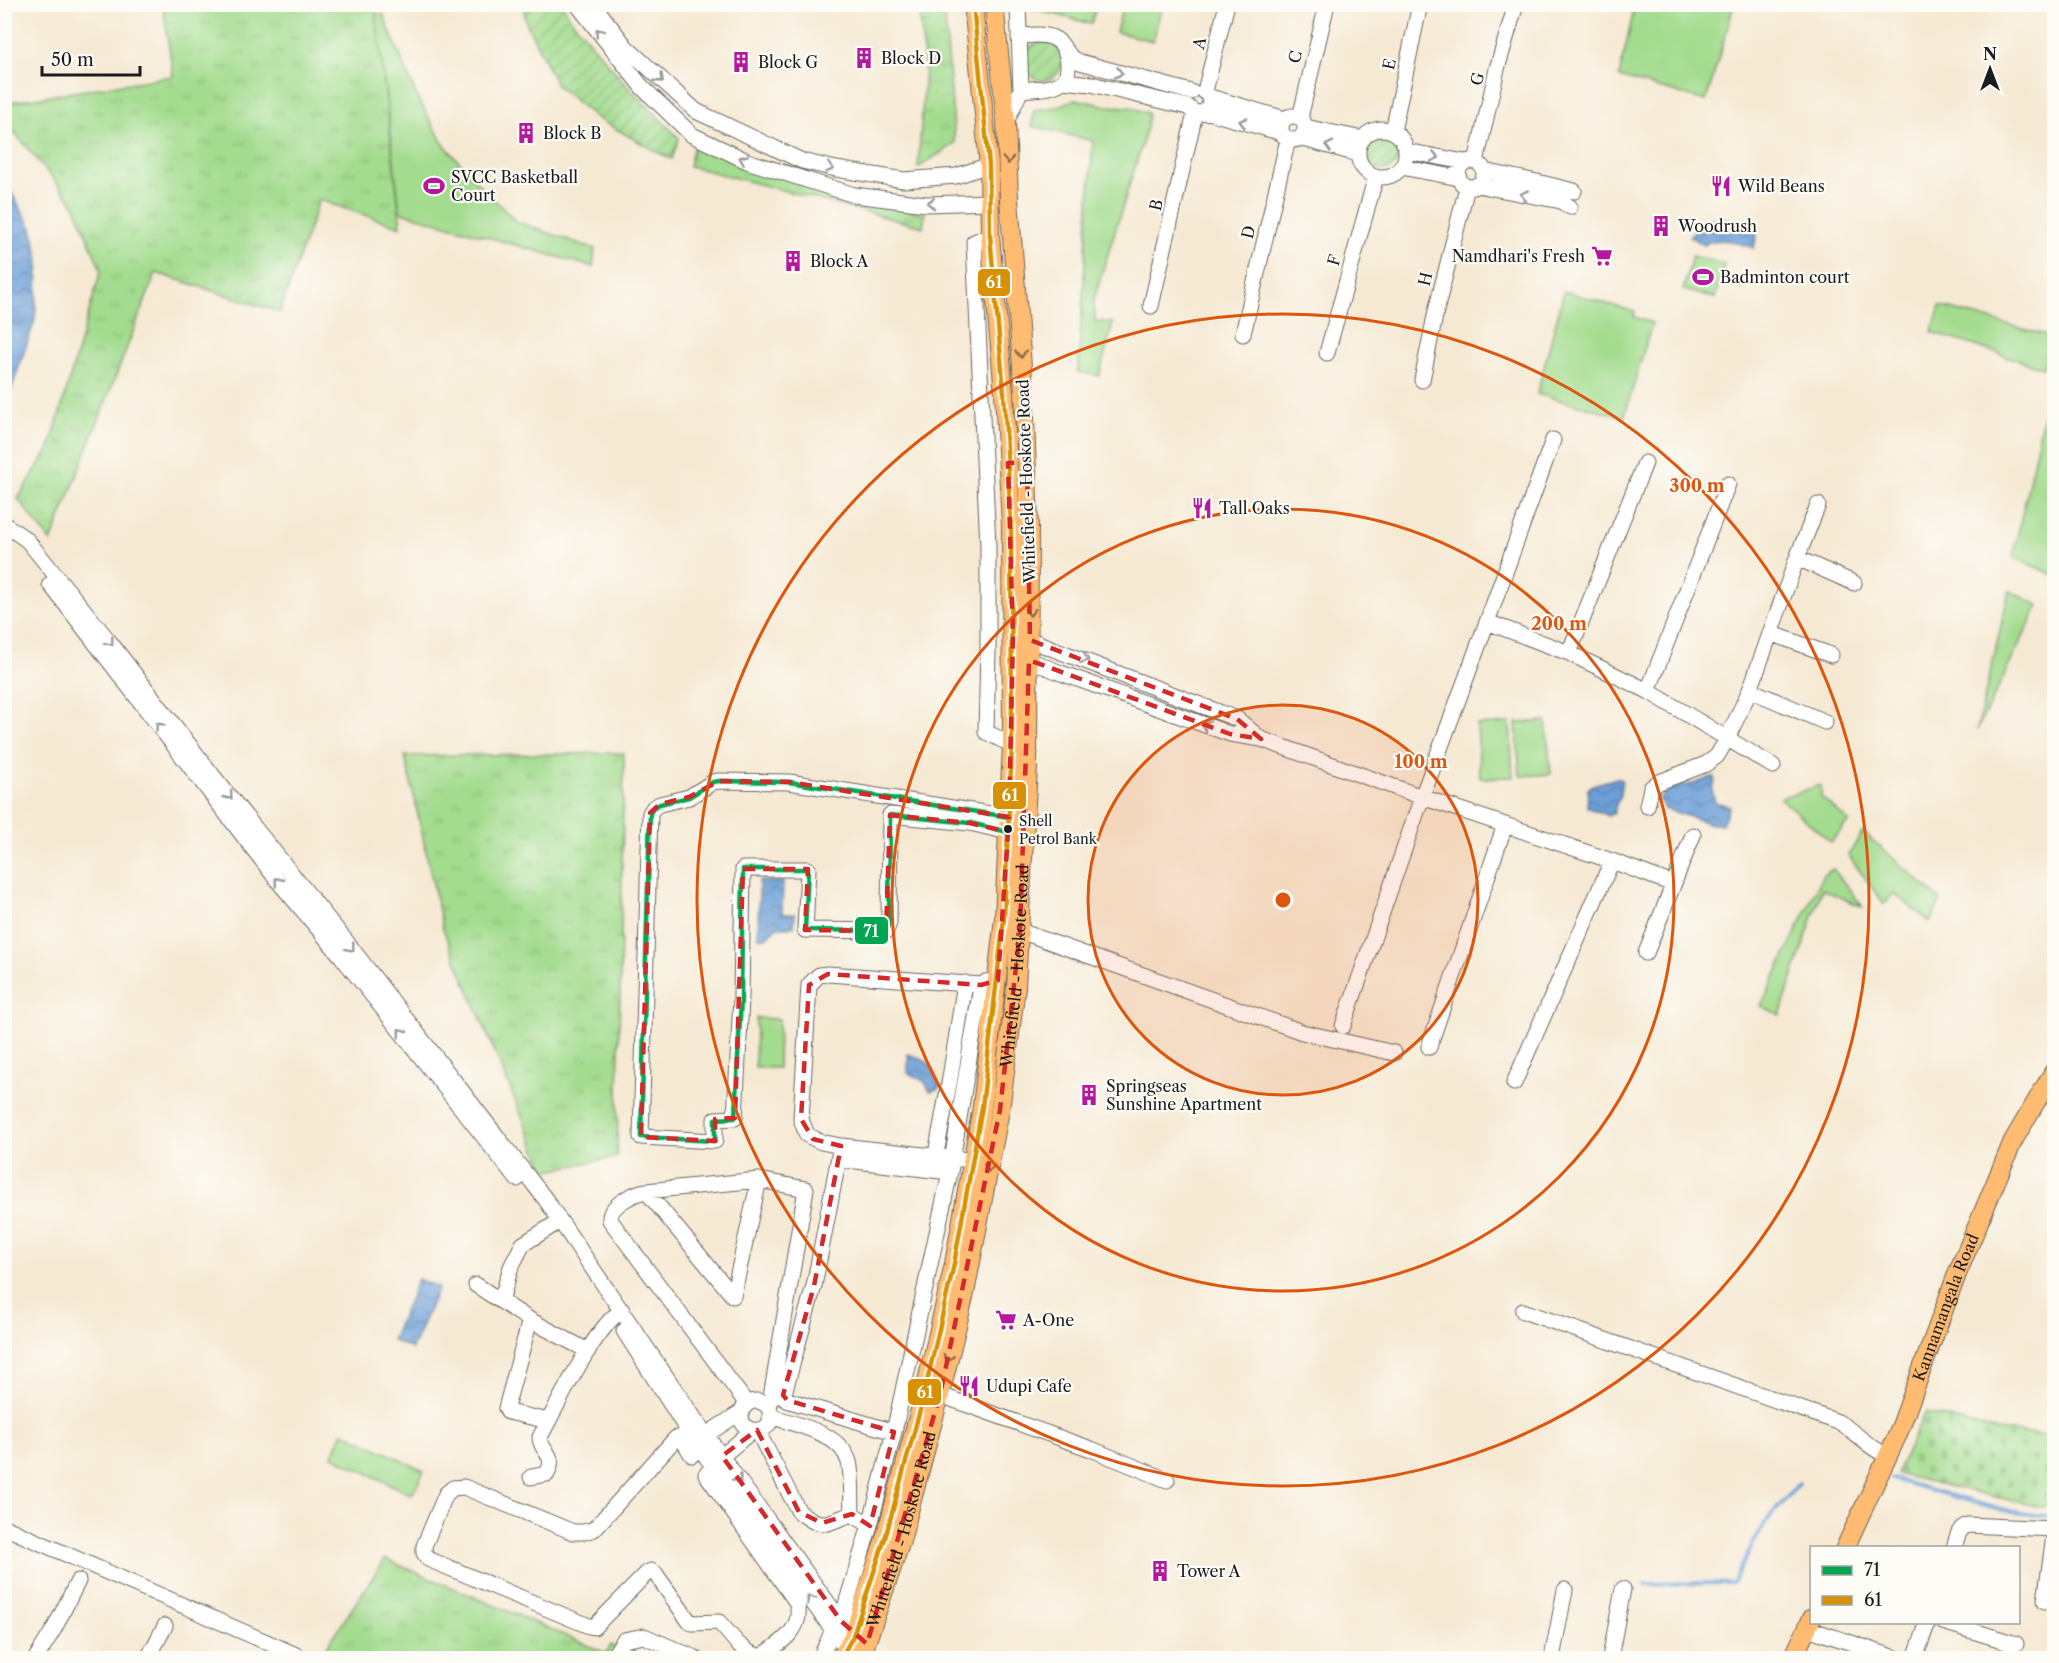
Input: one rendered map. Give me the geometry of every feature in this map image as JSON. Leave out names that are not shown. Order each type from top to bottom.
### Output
[{"type":"main road","name":"Whitefield - Hoskote Road","points":[[855,1650],[901,1541],[965,1293],[1000,1110],[1013,1016],[1020,931],[1028,765],[1029,527],[1004,393],[990,235],[988,165],[973,4]]},
{"type":"main road","name":"Whitefield - Hoskote Road","points":[[855,1650],[923,1399],[954,1264],[971,1168],[990,983],[1004,918],[1012,745],[1017,463],[1024,392],[1009,199],[1006,122],[994,4]]},
{"type":"main road","name":"Kannamangala Road","points":[[1846,1546],[1901,1426],[1957,1274],[2013,1141],[2055,1071]]},
{"type":"main road","points":[[1793,1659],[1809,1623]]},
{"type":"street","points":[[578,4],[642,87],[692,135],[747,161],[854,195],[926,204],[990,202]]},
{"type":"street","points":[[592,4],[626,47],[696,111],[802,161],[904,180],[956,176],[988,165]]},
{"type":"street","points":[[1006,122],[1021,90],[1018,4]]},
{"type":"street","name":"A","points":[[1199,102],[1227,4]]},
{"type":"street","name":"C","points":[[1293,129],[1327,4]]},
{"type":"street","name":"E","points":[[1393,131],[1420,4]]},
{"type":"street","name":"G","points":[[1471,174],[1516,4]]},
{"type":"street","points":[[1019,36],[1052,37],[1061,42],[1072,58],[1080,62],[1199,102],[1360,146]]},
{"type":"street","points":[[1063,81],[1067,74],[1066,51]]},
{"type":"street","points":[[1021,90],[1053,86],[1063,81],[1199,102]]},
{"type":"street","name":"B","points":[[1151,306],[1199,102]]},
{"type":"street","name":"D","points":[[1243,334],[1293,129]]},
{"type":"street","points":[[1384,129],[1393,131],[1402,139],[1406,151],[1404,162],[1390,175],[1376,176],[1363,168],[1360,146],[1369,133],[1384,129]]},
{"type":"street","points":[[1406,151],[1456,162],[1471,174],[1561,201],[1570,207]]},
{"type":"street","points":[[1401,167],[1538,182],[1574,191]]},
{"type":"street","name":"H","points":[[1422,380],[1436,311],[1471,174]]},
{"type":"street","name":"F","points":[[1327,354],[1376,176]]},
{"type":"street","points":[[990,235],[974,242],[988,546],[986,732],[1012,745]]},
{"type":"street","points":[[1343,1026],[1422,797],[1553,440]]},
{"type":"street","points":[[1569,653],[1645,463]]},
{"type":"street","points":[[1648,691],[1728,484]]},
{"type":"street","points":[[1647,806],[1652,788],[1656,783],[1706,764],[1717,756],[1728,738],[1750,690],[1818,505]]},
{"type":"street","points":[[4,524],[17,535],[20,545],[278,881],[556,1222],[618,1313],[722,1456],[837,1626]]},
{"type":"street","points":[[1797,558],[1854,583]]},
{"type":"street","points":[[1487,622],[1569,653],[1648,691],[1773,765]]},
{"type":"street","points":[[1770,633],[1831,655]]},
{"type":"street","points":[[1030,640],[1237,719],[1261,739]]},
{"type":"street","points":[[1029,660],[1230,734],[1261,739],[1673,884]]},
{"type":"street","points":[[1750,690],[1825,722]]},
{"type":"street","points":[[713,782],[789,782],[1008,825],[890,815],[889,923],[886,932],[805,930],[808,868],[743,869],[741,998],[735,1118],[715,1119],[715,1141],[641,1137],[650,813],[654,807],[689,797],[713,782]]},
{"type":"street","points":[[1429,1047],[1505,825]]},
{"type":"street","points":[[1646,953],[1693,835]]},
{"type":"street","points":[[1514,1083],[1612,861]]},
{"type":"street","points":[[1020,931],[1302,1032],[1394,1053]]},
{"type":"street","points":[[820,1659],[837,1626],[870,1525],[894,1432],[952,1165],[990,983],[828,974],[819,975],[813,979],[809,985],[801,1119],[804,1129],[813,1139],[840,1152],[952,1165],[971,1168]]},
{"type":"street","points":[[934,1163],[965,983]]},
{"type":"street","points":[[840,1152],[814,1286],[783,1397],[894,1432]]},
{"type":"street","points":[[646,1191],[733,1296],[759,1180]]},
{"type":"street","points":[[722,1456],[755,1430],[766,1426],[806,1189],[759,1180],[646,1191],[635,1194],[612,1210],[609,1215],[610,1220],[744,1408],[742,1422],[745,1426],[755,1430],[799,1512],[813,1521],[822,1523],[852,1514]]},
{"type":"street","points":[[501,1301],[512,1267],[523,1244],[556,1222]]},
{"type":"street","points":[[476,1285],[530,1320],[588,1351]]},
{"type":"street","points":[[1523,1311],[1838,1422],[1851,1429],[1873,1449],[1888,1456]]},
{"type":"street","points":[[531,1477],[547,1474],[550,1468],[550,1456],[539,1440],[588,1351],[618,1313]]},
{"type":"street","points":[[618,1313],[684,1435],[797,1603],[798,1620],[791,1634],[762,1658],[750,1653],[738,1644],[720,1622],[692,1623],[688,1621],[656,1573],[651,1571],[594,1627],[589,1626],[428,1559],[424,1553],[424,1546],[446,1494],[453,1488],[464,1487],[573,1532],[594,1529],[676,1438],[684,1435]]},
{"type":"street","points":[[530,1320],[506,1408],[508,1412],[549,1421]]},
{"type":"street","points":[[940,1395],[1092,1449],[1167,1480]]},
{"type":"street","points":[[706,1435],[751,1402],[761,1402],[769,1412],[827,1436],[844,1452],[849,1462],[852,1514]]},
{"type":"street","points":[[684,1435],[855,1650]]},
{"type":"street","points":[[852,1514],[870,1525]]},
{"type":"street","points":[[1955,1546],[1962,1527],[1968,1525],[2055,1529]]},
{"type":"street","points":[[4,1527],[303,1659]]},
{"type":"street","points":[[2045,1601],[2055,1535]]},
{"type":"street","points":[[36,1659],[78,1581]]},
{"type":"street","points":[[1610,1659],[1623,1589]]},
{"type":"street","points":[[1552,1659],[1565,1590]]},
{"type":"street","points":[[1811,1624],[1860,1653],[1896,1659]]},
{"type":"street","points":[[1915,1659],[1928,1624]]},
{"type":"street","points":[[1946,1624],[2016,1644]]},
{"type":"street","points":[[148,1659],[165,1626]]},
{"type":"street","points":[[612,1659],[624,1640],[644,1636],[695,1659]]},
{"type":"highlighted area","points":[[1027,462],[1030,640],[1237,719],[1261,739],[1230,734],[1029,660],[1020,931],[1000,1110],[940,1395],[867,1644],[841,1621],[722,1456],[757,1430],[799,1512],[822,1523],[852,1514],[870,1526],[894,1432],[787,1400],[783,1395],[814,1286],[841,1146],[813,1139],[801,1119],[809,985],[828,974],[981,985],[998,980],[1008,832],[970,823],[890,815],[886,931],[805,930],[808,869],[743,869],[735,1118],[715,1119],[715,1141],[641,1137],[650,813],[660,804],[689,797],[719,781],[789,782],[1009,817],[1013,637],[1008,463]]},
{"type":"green space","points":[[1030,4],[1097,5],[1091,24],[1029,7]]},
{"type":"green space","points":[[163,5],[375,5],[401,227],[319,200],[280,312],[156,273],[51,542],[18,499],[50,447],[101,270],[74,204],[5,121],[5,103],[173,76]]},
{"type":"green space","points":[[523,5],[563,5],[570,18],[627,86],[679,138],[672,159],[598,119],[557,86],[526,22]]},
{"type":"green space","points":[[919,5],[944,5],[955,143],[918,168],[925,70]]},
{"type":"green space","points":[[1123,5],[1162,5],[1153,41],[1116,32]]},
{"type":"green space","points":[[1635,5],[1734,5],[1706,101],[1619,77]]},
{"type":"green space","points":[[376,14],[383,14],[417,97],[443,143],[479,185],[517,222],[595,249],[593,267],[400,212]]},
{"type":"green space","points":[[1043,42],[1056,48],[1062,61],[1056,74],[1043,80],[1030,74],[1024,61],[1030,48]]},
{"type":"green space","points":[[1075,99],[1106,106],[1129,107],[1148,113],[1147,128],[1094,299],[1095,321],[1113,323],[1099,376],[1078,372],[1093,141],[1032,126],[1034,110],[1057,107]]},
{"type":"green space","points":[[1382,136],[1394,141],[1399,153],[1394,165],[1382,170],[1370,165],[1365,153],[1370,141]]},
{"type":"green space","points":[[695,140],[825,190],[925,214],[923,227],[689,166]]},
{"type":"green space","name":"Badminton court","points":[[1692,256],[1724,264],[1715,298],[1683,290]]},
{"type":"green space","points":[[1564,291],[1635,312],[1634,317],[1652,323],[1624,417],[1537,394]]},
{"type":"green space","points":[[1940,306],[2053,337],[2043,368],[1932,332]]},
{"type":"green space","points":[[2054,365],[2054,575],[2013,557]]},
{"type":"green space","points":[[2009,591],[2039,605],[1977,730]]},
{"type":"green space","points":[[1546,721],[1551,774],[1520,776],[1516,723]]},
{"type":"green space","points":[[1510,723],[1513,777],[1480,778],[1477,725]]},
{"type":"green space","points":[[624,753],[617,1157],[545,1171],[443,929],[405,756]]},
{"type":"green space","points":[[1821,785],[1821,797],[1849,821],[1831,842],[1780,798]]},
{"type":"green space","points":[[1863,832],[1941,900],[1930,922],[1894,893],[1884,904],[1848,855]]},
{"type":"green space","points":[[1833,869],[1863,907],[1822,889],[1780,1015],[1761,1006],[1823,875]]},
{"type":"green space","points":[[756,1018],[779,1019],[778,1068],[755,1068]]},
{"type":"green space","points":[[1925,1412],[1995,1430],[2054,1436],[2054,1508],[2040,1507],[1896,1474]]},
{"type":"green space","points":[[343,1432],[424,1471],[412,1495],[332,1456]]},
{"type":"green space","points":[[385,1559],[606,1653],[611,1645],[636,1658],[320,1657]]},
{"type":"water","points":[[4,180],[32,228],[39,260],[35,320],[8,399],[4,398]]},
{"type":"water","points":[[1715,218],[1758,228],[1754,248],[1722,240],[1704,245],[1689,236],[1703,223]]},
{"type":"water","points":[[1715,777],[1712,790],[1715,802],[1730,806],[1722,824],[1712,824],[1665,809],[1659,799],[1668,789]]},
{"type":"water","points":[[1617,778],[1622,780],[1622,784],[1614,813],[1608,816],[1587,807],[1588,789],[1593,785]]},
{"type":"water","points":[[759,881],[783,882],[782,914],[795,914],[794,927],[777,927],[766,938],[758,937]]},
{"type":"water","points":[[908,1054],[930,1065],[940,1088],[930,1091],[924,1081],[908,1073]]},
{"type":"water","points":[[418,1279],[438,1288],[412,1349],[392,1340]]},
{"type":"waterway","points":[[1892,1479],[2005,1511],[2054,1517]]},
{"type":"waterway","points":[[1645,1584],[1733,1583],[1762,1527],[1799,1483]]},
{"type":"transit line","name":"61","points":[[841,1658],[853,1636],[886,1535],[923,1399],[954,1264],[982,1107],[1004,918],[1012,745],[1011,525],[1004,393],[990,235],[989,165],[973,4]]},
{"type":"transit line","name":"71","points":[[1008,832],[970,823],[890,815],[889,923],[886,931],[805,930],[808,869],[743,869],[741,998],[735,1118],[715,1119],[715,1141],[641,1137],[650,813],[654,807],[689,797],[713,782],[789,782],[1009,817]]},
{"type":"place","name":"Block D","points":[[864,58]]},
{"type":"place","name":"Block G","points":[[741,62]]},
{"type":"place","name":"Block B","points":[[526,133]]},
{"type":"place","name":"SVCC Basketball Court","points":[[434,186]]},
{"type":"place","name":"Wild Beans","points":[[1721,186]]},
{"type":"place","name":"Woodrush","points":[[1661,226]]},
{"type":"place","name":"Namdhari's Fresh","points":[[1602,256]]},
{"type":"place","name":"Block A","points":[[793,261]]},
{"type":"place","name":"Badminton court","points":[[1703,277]]},
{"type":"place","name":"Tall Oaks","points":[[1202,508]]},
{"type":"place","name":"Shell Petrol Bank","points":[[1008,829]]},
{"type":"place","name":"Springseas Sunshine Apartment","points":[[1089,1095]]},
{"type":"place","name":"A-One","points":[[1006,1320]]},
{"type":"place","name":"Udupi Cafe","points":[[969,1386]]},
{"type":"place","name":"Tower A","points":[[1160,1571]]}]
